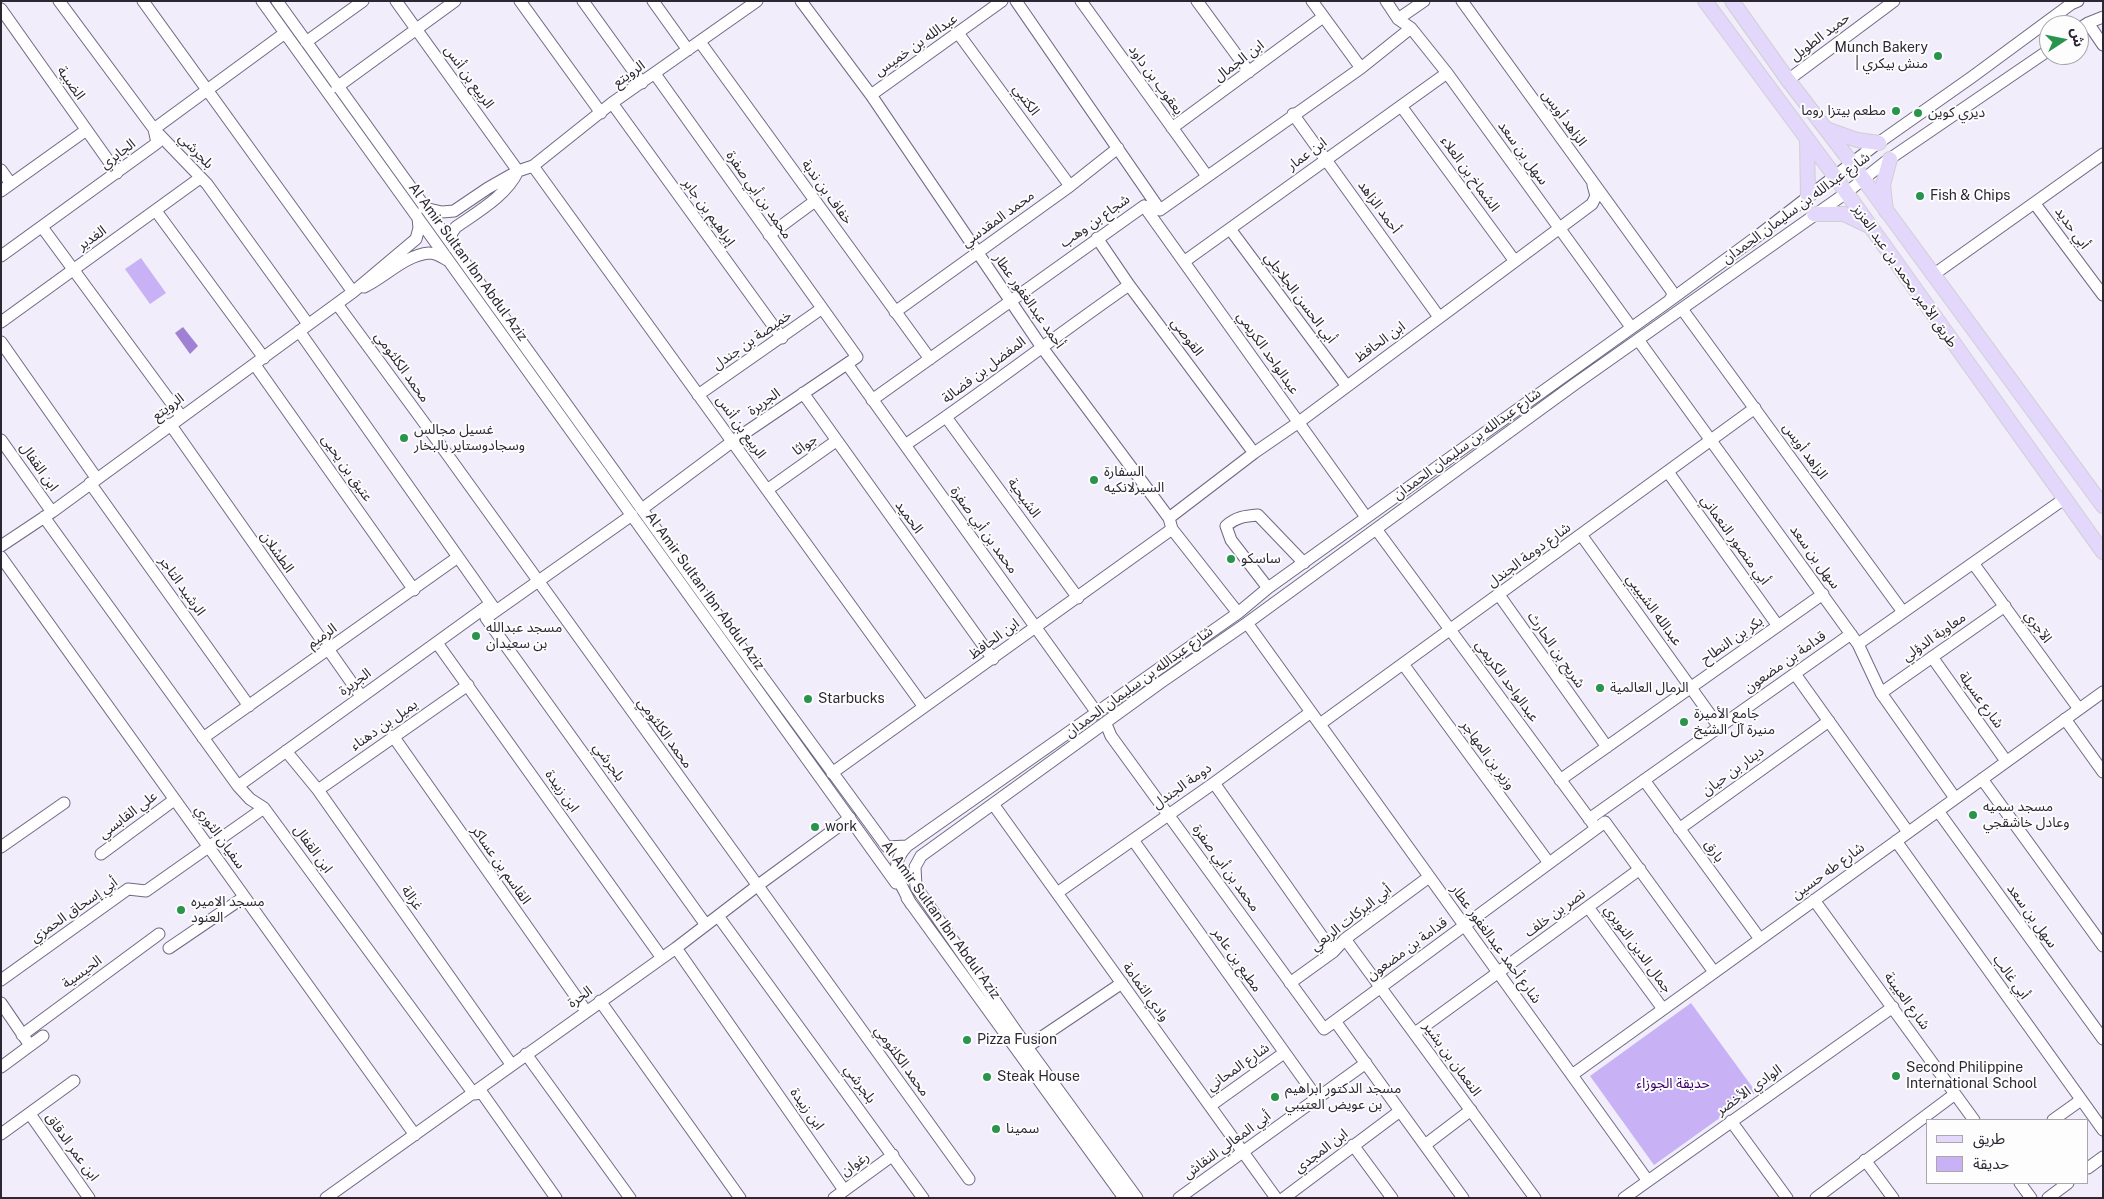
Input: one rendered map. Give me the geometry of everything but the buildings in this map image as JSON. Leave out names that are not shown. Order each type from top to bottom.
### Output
[{"type":"main road","name":"طريق الأمير محمد بن عبد العزيز","points":[[1705,1],[1807,139],[1829,179],[1846,193],[2103,552]]},
{"type":"main road","name":"طريق الأمير محمد بن عبد العزيز","points":[[1732,1],[1788,80],[1852,163],[2103,506]]},
{"type":"main road","points":[[1826,128],[1857,140],[1879,142]]},
{"type":"main road","points":[[1807,139],[1808,196]]},
{"type":"main road","points":[[1886,212],[1883,185],[1890,159]]},
{"type":"main road","points":[[1814,214],[1844,214],[1869,226]]},
{"type":"street","name":"بلجرشي","points":[[59,1],[154,129],[207,184],[458,558],[491,611],[706,925]]},
{"type":"street","points":[[142,1],[353,292]]},
{"type":"street","name":"Al Amir Sultan Ibn Abdul Aziz","points":[[262,1],[449,261],[887,847],[1027,1047],[1137,1198]]},
{"type":"street","name":"Al Amir Sultan Ibn Abdul Aziz","points":[[277,1],[454,249],[850,818],[1124,1198]]},
{"type":"street","points":[[306,42],[363,1]]},
{"type":"street","name":"الربيع بن أنس","points":[[396,1],[518,171]]},
{"type":"street","points":[[337,87],[456,1]]},
{"type":"street","points":[[520,1],[601,114]]},
{"type":"street","points":[[582,1],[642,83]]},
{"type":"street","points":[[653,1],[688,50]]},
{"type":"street","name":"الرويتع","points":[[424,208],[442,212],[454,211],[488,188],[518,171],[533,166],[612,104],[758,1]]},
{"type":"street","name":"أحمد عبدالغفور عطار","points":[[801,1],[871,95],[1041,346],[1170,524],[1238,613]]},
{"type":"street","name":"عبدالله بن خميس","points":[[871,95],[1002,1]]},
{"type":"street","points":[[1016,1],[1160,210],[1293,114],[1361,68],[1411,28]]},
{"type":"street","name":"يعقوب بن داود","points":[[1081,1],[1207,176]]},
{"type":"street","points":[[1196,1],[1249,72]]},
{"type":"street","points":[[1312,1],[1361,68]]},
{"type":"street","name":"سهل بن سعد","points":[[1386,1],[1398,19],[1411,28],[1447,73],[1631,327]]},
{"type":"street","points":[[1398,19],[1424,1]]},
{"type":"street","name":"الزاهد أويس","points":[[1462,1],[1593,185],[1671,290],[1673,295],[1669,301]]},
{"type":"street","name":"حميد الطويل","points":[[1788,80],[1892,2]]},
{"type":"street","name":"شارع عبدالله بن سليمان الحمدان","points":[[907,846],[1238,613],[1268,588],[1366,517],[1669,301],[1766,230],[1829,179],[2073,2]]},
{"type":"street","name":"الضبية","points":[[1,9],[117,173]]},
{"type":"street","name":"ابن الجمال","points":[[1172,128],[1323,17]]},
{"type":"street","points":[[2089,23],[2103,17]]},
{"type":"street","points":[[2089,32],[2103,45]]},
{"type":"street","name":"الكتبي","points":[[958,33],[1070,186]]},
{"type":"street","points":[[154,129],[285,34]]},
{"type":"street","name":"خفاف بن ندبة","points":[[700,42],[930,359]]},
{"type":"street","name":"شارع عبدالله بن سليمان الحمدان","points":[[898,863],[912,864],[1576,384],[1846,193],[1890,159],[2039,57]]},
{"type":"street","name":"ابن عمار","points":[[1185,261],[1447,73]]},
{"type":"street","name":"محمد بن أبي صفرة","points":[[655,74],[857,357]]},
{"type":"street","name":"إبراهيم بن جابر","points":[[612,104],[782,338]]},
{"type":"street","name":"الشماخ بن العلاء","points":[[1402,106],[1514,260]]},
{"type":"street","name":"أحمد الزاهد","points":[[1293,114],[1439,317]]},
{"type":"street","name":"الجابري","points":[[1,256],[157,143],[154,129]]},
{"type":"street","points":[[1,191],[85,130]]},
{"type":"street","name":"محمد المقدسي","points":[[895,312],[1070,186],[1118,148]]},
{"type":"street","points":[[1933,275],[2103,154]]},
{"type":"street","name":"الربيع بن أنس","points":[[533,166],[698,395],[734,441],[924,707]]},
{"type":"street","points":[[1,170],[11,184]]},
{"type":"street","points":[[454,249],[451,234],[456,226],[503,193],[512,184],[518,171]]},
{"type":"street","name":"الغدير","points":[[1,322],[200,178]]},
{"type":"street","name":"ابن الحافظ","points":[[832,773],[1078,598],[1254,453],[1299,422],[1514,260],[1592,204],[1596,196],[1593,185]]},
{"type":"street","points":[[770,236],[815,202]]},
{"type":"street","name":"أبي حديد","points":[[2035,204],[2103,295]]},
{"type":"street","name":"شجاع بن وهب","points":[[872,400],[1144,206],[1160,210]]},
{"type":"street","name":"عبدالواحد الكريمي","points":[[1144,206],[1366,517]]},
{"type":"street","name":"عتيق بن يحيى","points":[[156,211],[414,590]]},
{"type":"street","points":[[353,292],[416,238],[419,228],[418,218]]},
{"type":"street","points":[[42,227],[180,416]]},
{"type":"street","name":"أبي الحسن الجلاجلي","points":[[1230,229],[1346,385]]},
{"type":"street","name":"القوصي","points":[[1097,238],[1129,285],[1254,453]]},
{"type":"street","points":[[353,292],[421,255],[430,253],[449,261]]},
{"type":"street","name":"المفضل بن فضالة","points":[[904,445],[946,417],[1041,346],[1129,285]]},
{"type":"street","name":"الرويتع","points":[[3,541],[48,514],[180,416],[353,292]]},
{"type":"street","name":"محمد الكلثومي","points":[[337,304],[969,1179]]},
{"type":"street","name":"الزاهد أويس","points":[[1682,308],[1903,612]]},
{"type":"street","name":"خميصة بن جندل","points":[[698,395],[821,309]]},
{"type":"street","name":"سهل بن سعد","points":[[1638,341],[1823,594],[1854,639],[1881,693],[1955,798]]},
{"type":"street","name":"الرشيد التاجر","points":[[1,342],[249,706]]},
{"type":"street","name":"الجريرة","points":[[238,786],[437,643],[538,582],[734,441],[857,357]]},
{"type":"street","name":"محمد بن أبي صفرة","points":[[847,364],[1097,713]]},
{"type":"street","name":"الحميد","points":[[803,393],[992,659]]},
{"type":"street","name":"شارع دومة الجندل","points":[[1320,724],[1451,628],[1582,536],[1755,408]]},
{"type":"street","name":"الشيحية","points":[[946,417],[1078,598]]},
{"type":"street","name":"الطشلان","points":[[170,424],[361,696]]},
{"type":"street","name":"ابن القفال","points":[[1,440],[48,514],[238,786],[250,799],[264,808],[474,1094],[482,1093],[556,1198]]},
{"type":"street","name":"جواثا","points":[[768,490],[836,441]]},
{"type":"street","name":"أبي منصور النعماني","points":[[1668,472],[1778,626]]},
{"type":"street","name":"قدامة بن مضعون","points":[[1324,1029],[1549,863],[1644,780],[1795,674],[1903,612],[2064,499]]},
{"type":"street","points":[[1268,588],[1231,540],[1226,526],[1233,520],[1243,516],[1258,515],[1304,563]]},
{"type":"street","name":"عبدالواحد الكريمي","points":[[1376,529],[1451,628],[1560,780],[1640,869],[1714,972]]},
{"type":"street","name":"عبدالله الشبيبي","points":[[1582,536],[1719,727]]},
{"type":"street","name":"سفيان الثوري","points":[[1,557],[415,1135]]},
{"type":"street","name":"الرميم","points":[[203,738],[458,558]]},
{"type":"street","name":"الآجري","points":[[1974,563],[2079,709]]},
{"type":"street","name":"بكر بن النطاح","points":[[1560,780],[1823,594]]},
{"type":"street","name":"شريح بن الحارث","points":[[1499,595],[1607,747]]},
{"type":"street","name":"معاوية الدؤلي","points":[[1881,693],[2005,606]]},
{"type":"street","points":[[1247,623],[1320,724]]},
{"type":"street","name":"ابن زبيدة","points":[[437,643],[662,958]]},
{"type":"street","name":"شارع عسيلة","points":[[1932,657],[2006,761]]},
{"type":"street","name":"وزير بن المهاجر","points":[[1403,664],[1549,863]]},
{"type":"street","points":[[1795,674],[1908,832]]},
{"type":"street","name":"يميل بن دهناء","points":[[318,790],[468,684]]},
{"type":"street","name":"شارع طه حسين","points":[[1572,1075],[2103,692]]},
{"type":"street","name":"دومة الجندل","points":[[1057,893],[1214,783],[1311,712]]},
{"type":"street","points":[[2065,719],[2103,772]]},
{"type":"street","name":"دينار بن حيان","points":[[1680,829],[1829,721]]},
{"type":"street","name":"محمد بن أبي صفرة","points":[[1106,724],[1111,736],[1324,1029]]},
{"type":"street","name":"شارع أحمد عبدالغفور عطار","points":[[1320,724],[1648,1181]]},
{"type":"street","name":"القاسم بن عساكر","points":[[392,736],[586,1011]]},
{"type":"street","name":"غزالة","points":[[286,751],[318,790],[511,1064]]},
{"type":"street","points":[[1982,779],[2103,946]]},
{"type":"street","name":"بارق","points":[[1644,780],[1760,939]]},
{"type":"street","points":[[1214,783],[1333,952]]},
{"type":"street","name":"علي القابسي","points":[[101,854],[174,800]]},
{"type":"street","points":[[1,847],[64,803]]},
{"type":"street","name":"وادي الثمامة","points":[[993,804],[1276,1198]]},
{"type":"street","name":"أبي إسحاق الحمزي","points":[[1,980],[128,889],[146,891],[264,808]]},
{"type":"street","name":"سهل بن سعد","points":[[1938,811],[2102,1036]]},
{"type":"street","name":"الحرة","points":[[326,1198],[474,1094],[511,1064],[676,948],[850,818]]},
{"type":"street","name":"مطيع بن عامر","points":[[1132,840],[1317,1098]]},
{"type":"street","name":"أبي غالب","points":[[1896,841],[2103,1130]]},
{"type":"street","points":[[907,846],[904,854],[908,859],[921,856]]},
{"type":"street","points":[[907,846],[898,863],[898,878],[911,904]]},
{"type":"street","name":"Al Amir Sultan Ibn Abdul Aziz","points":[[887,847],[907,846]]},
{"type":"street","points":[[916,887],[914,874],[921,856]]},
{"type":"street","points":[[878,857],[885,863],[898,863]]},
{"type":"street","name":"نصر بن خلف","points":[[1414,1033],[1640,869]]},
{"type":"street","name":"أبي البركات الربعي","points":[[1290,982],[1333,952],[1345,939],[1429,877]]},
{"type":"street","points":[[169,948],[244,897]]},
{"type":"street","name":"شارع العيينة","points":[[1814,900],[1973,1119]]},
{"type":"street","name":"جمال الدين النويري","points":[[1588,907],[1663,1009]]},
{"type":"street","name":"بلجرشي","points":[[718,916],[923,1198]]},
{"type":"street","name":"الحيسية","points":[[22,1035],[160,934]]},
{"type":"street","name":"النعمان بن بشير","points":[[1345,939],[1535,1198]]},
{"type":"street","name":"ابن زبيدة","points":[[676,948],[844,1190]]},
{"type":"street","points":[[1027,1047],[1122,983]]},
{"type":"street","points":[[600,1001],[740,1198]]},
{"type":"street","points":[[1,1003],[30,1045]]},
{"type":"street","name":"الوادي الأخضر","points":[[1624,1198],[1893,1007]]},
{"type":"street","points":[[1335,1021],[1463,1198]]},
{"type":"street","points":[[1,1067],[43,1036]]},
{"type":"street","name":"شارع المحاني","points":[[1210,1106],[1284,1053]]},
{"type":"street","points":[[526,1054],[630,1198]]},
{"type":"street","name":"أبي المعالي النقاش","points":[[1179,1198],[1366,1063]]},
{"type":"street","points":[[1,1134],[74,1081]]},
{"type":"street","points":[[1816,1198],[1955,1094]]},
{"type":"street","points":[[2054,1119],[2081,1100]]},
{"type":"street","points":[[1424,1145],[1471,1110]]},
{"type":"street","name":"ابن المجدي","points":[[1284,1198],[1400,1111]]},
{"type":"street","name":"ابن عمر الدقاق","points":[[30,1114],[89,1198]]},
{"type":"street","points":[[1731,1121],[1786,1198]]},
{"type":"street","points":[[1353,1145],[1392,1198]]},
{"type":"street","name":"رغوان","points":[[834,1198],[893,1155]]},
{"type":"street","points":[[2089,1167],[2103,1157]]},
{"type":"street","points":[[1865,1160],[1893,1198]]},
{"type":"street","points":[[2021,1184],[2031,1198]]},
{"type":"street","points":[[2048,1198],[2067,1184]]},
{"type":"green space","points":[[141,258],[166,293],[150,304],[125,269]]},
{"type":"green space","name":"حديقة الجوزاء","points":[[1691,1003],[1756,1092],[1654,1165],[1590,1076]]},
{"type":"shaded area","points":[[183,327],[198,346],[190,354],[175,333]]},
{"type":"place","name":"Munch Bakery | منش بيكري","points":[[1938,56]]},
{"type":"place","name":"مطعم بيتزا روما","points":[[1896,111]]},
{"type":"place","name":"ديري كوين","points":[[1918,113]]},
{"type":"place","name":"Fish & Chips","points":[[1920,196]]},
{"type":"place","name":"غسيل مجالس وسجادوستاير بالبخار","points":[[404,438]]},
{"type":"place","name":"السفارة السيرلانكيه","points":[[1094,480]]},
{"type":"place","name":"ساسكو","points":[[1231,559]]},
{"type":"place","name":"مسجد عبدالله بن سعيدان","points":[[476,636]]},
{"type":"place","name":"الرمال العالمية","points":[[1600,688]]},
{"type":"place","name":"Starbucks","points":[[808,699]]},
{"type":"place","name":"جامع الأميرة منيرة آل الشيخ","points":[[1684,722]]},
{"type":"place","name":"مسجد سميه وعادل خاشقجي","points":[[1973,815]]},
{"type":"place","name":"work","points":[[815,827]]},
{"type":"place","name":"مسجد الاميره العنود","points":[[181,910]]},
{"type":"place","name":"Pizza Fusion","points":[[967,1040]]},
{"type":"place","name":"Second Philippine International School","points":[[1896,1076]]},
{"type":"place","name":"Steak House","points":[[987,1077]]},
{"type":"place","name":"مسجد الدكتور ابراهيم بن عويض العتيبي","points":[[1275,1097]]},
{"type":"place","name":"سمينا","points":[[996,1129]]}]
